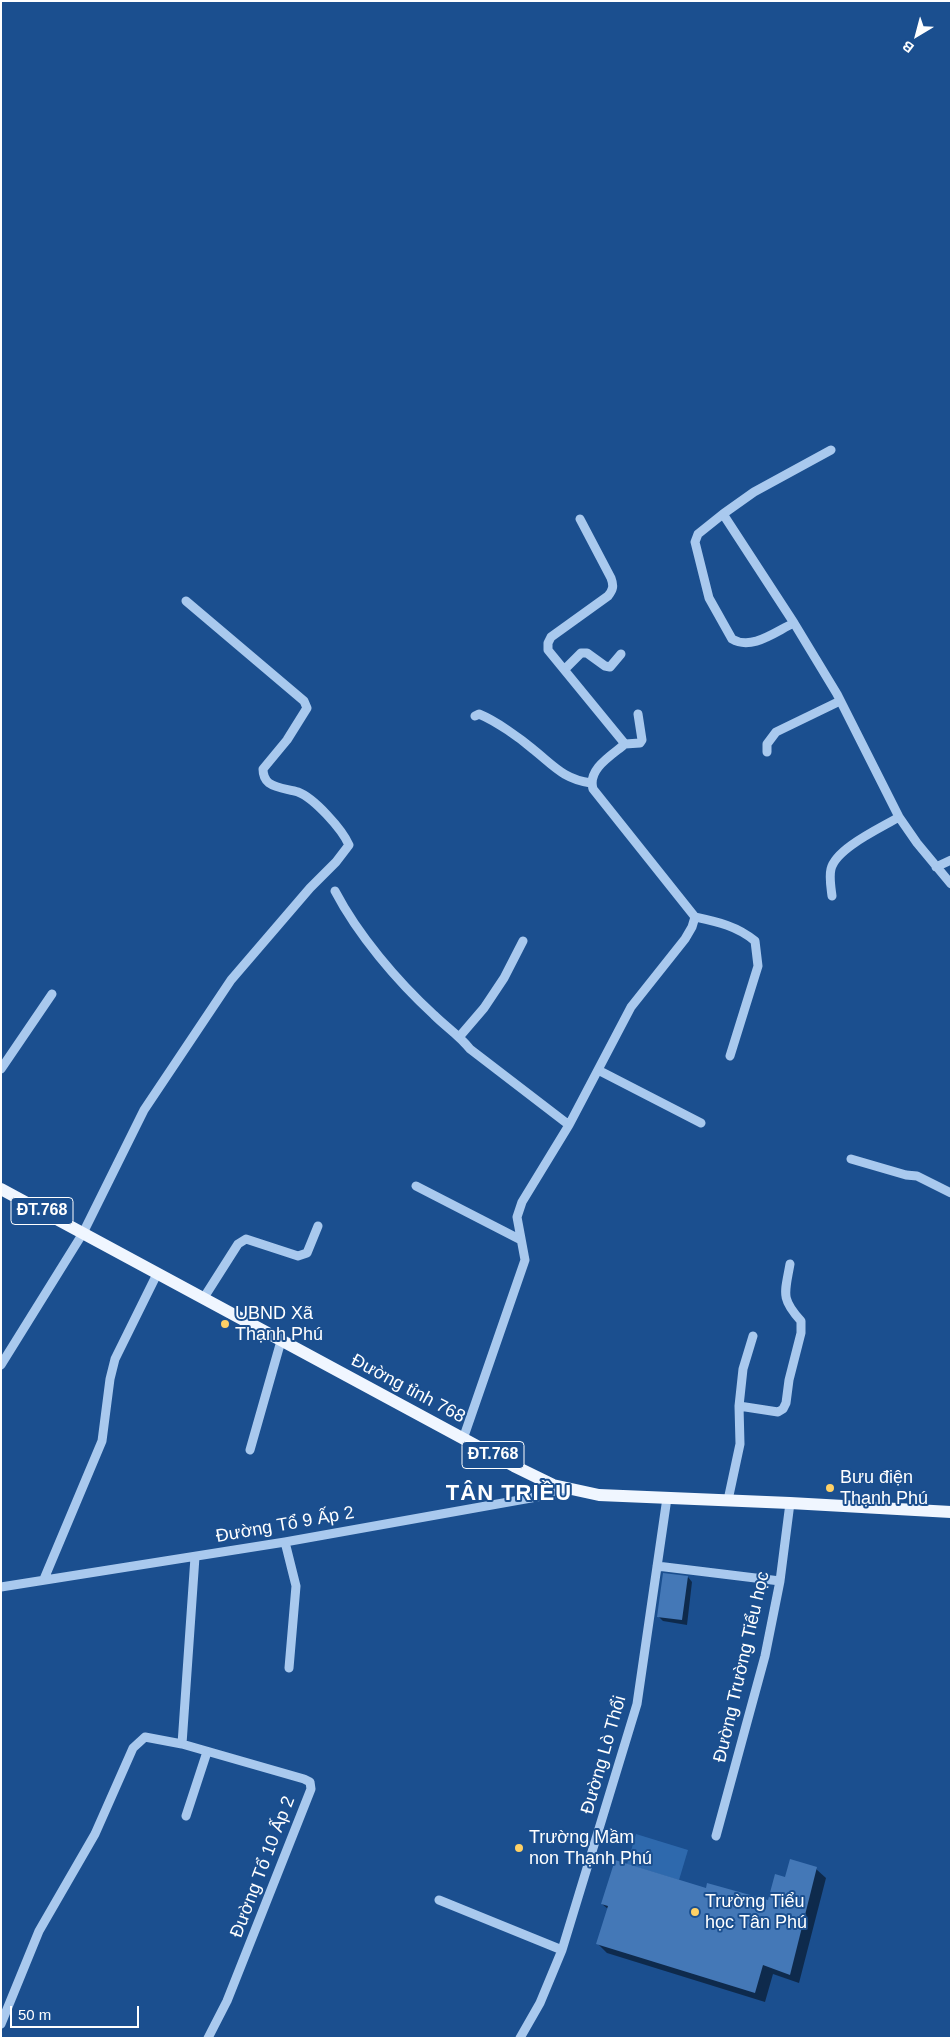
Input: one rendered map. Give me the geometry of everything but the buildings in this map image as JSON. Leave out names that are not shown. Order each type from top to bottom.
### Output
[{"type":"main road","name":"Đường tỉnh 768","points":[[1,1189],[535,1478],[574,1491],[598,1495],[951,1512]]},
{"type":"street","points":[[794,623],[753,643],[740,644],[732,639],[709,598],[695,542],[698,534],[754,492],[831,450]]},
{"type":"street","points":[[723,514],[794,623],[840,701],[899,817],[916,843],[951,884]]},
{"type":"street","points":[[580,519],[613,584],[612,590],[608,596],[551,637],[548,643],[548,650],[625,744]]},
{"type":"street","points":[[1,1365],[84,1233],[144,1110],[226,988],[310,888],[336,862],[349,845],[345,837],[320,808],[300,793],[279,788],[268,782],[263,776],[263,769],[287,740],[307,708],[304,701],[186,601]]},
{"type":"street","points":[[565,669],[581,653],[587,653],[605,666],[610,667],[621,654]]},
{"type":"street","points":[[767,752],[766,744],[776,732],[840,701]]},
{"type":"street","points":[[475,716],[479,714],[490,719],[534,750],[550,764],[575,780],[591,783]]},
{"type":"street","points":[[638,714],[642,740],[640,743],[625,744],[599,766],[593,774],[591,783],[593,789],[695,917],[727,923],[746,933],[755,941],[758,966],[730,1056]]},
{"type":"street","points":[[832,896],[830,870],[839,855],[899,817]]},
{"type":"street","points":[[936,867],[951,860]]},
{"type":"street","points":[[335,891],[379,955],[434,1015],[460,1036],[470,1049],[569,1125]]},
{"type":"street","points":[[463,1439],[525,1260],[517,1217],[522,1202],[569,1125],[631,1007],[685,939],[695,917]]},
{"type":"street","points":[[460,1036],[484,1008],[504,978],[523,941]]},
{"type":"street","points":[[1,1069],[52,994]]},
{"type":"street","points":[[598,1070],[701,1123]]},
{"type":"street","points":[[851,1159],[906,1175],[918,1176],[951,1193]]},
{"type":"street","points":[[416,1186],[522,1240]]},
{"type":"street","points":[[204,1299],[238,1244],[246,1239],[298,1256],[307,1253],[318,1226]]},
{"type":"street","points":[[739,1406],[778,1412],[783,1409],[786,1403],[789,1380],[801,1333],[801,1320],[788,1307],[784,1294],[790,1264]]},
{"type":"street","points":[[44,1579],[102,1441],[114,1359],[157,1274]]},
{"type":"street","points":[[728,1500],[740,1444],[739,1406],[743,1369],[752,1336]]},
{"type":"street","points":[[250,1450],[281,1341]]},
{"type":"street","name":"Đường Tổ 9 Ấp 2","points":[[1,1587],[285,1542],[574,1491]]},
{"type":"street","name":"Đường Lò Thổi","points":[[520,2038],[540,2003],[562,1950],[638,1704],[668,1498]]},
{"type":"street","name":"Đường Trường Tiểu học","points":[[716,1836],[765,1656],[780,1581],[790,1503]]},
{"type":"street","points":[[285,1542],[296,1586],[289,1668]]},
{"type":"street","points":[[182,1744],[195,1557]]},
{"type":"street","points":[[657,1566],[780,1581]]},
{"type":"street","name":"Đường Tổ 10 Ấp 2","points":[[1,2024],[39,1931],[95,1834],[133,1748],[145,1737],[182,1744],[310,1782],[311,1789],[231,1992],[208,2038]]},
{"type":"street","points":[[186,1816],[207,1752]]},
{"type":"street","points":[[439,1900],[562,1950]]},
{"type":"shaded area","points":[[636,1834],[688,1850],[679,1880],[627,1864]]},
{"type":"place","name":"UBND Xã Thạnh Phú","points":[[225,1324]]},
{"type":"place","name":"Bưu điện Thạnh Phú","points":[[830,1488]]},
{"type":"place","name":"Trường Mầm non Thạnh Phú","points":[[519,1848]]},
{"type":"place","name":"Trường Tiểu học Tân Phú","points":[[695,1912]]},
{"type":"district","name":"TÂN TRIỀU","points":[[509,1494]]}]
